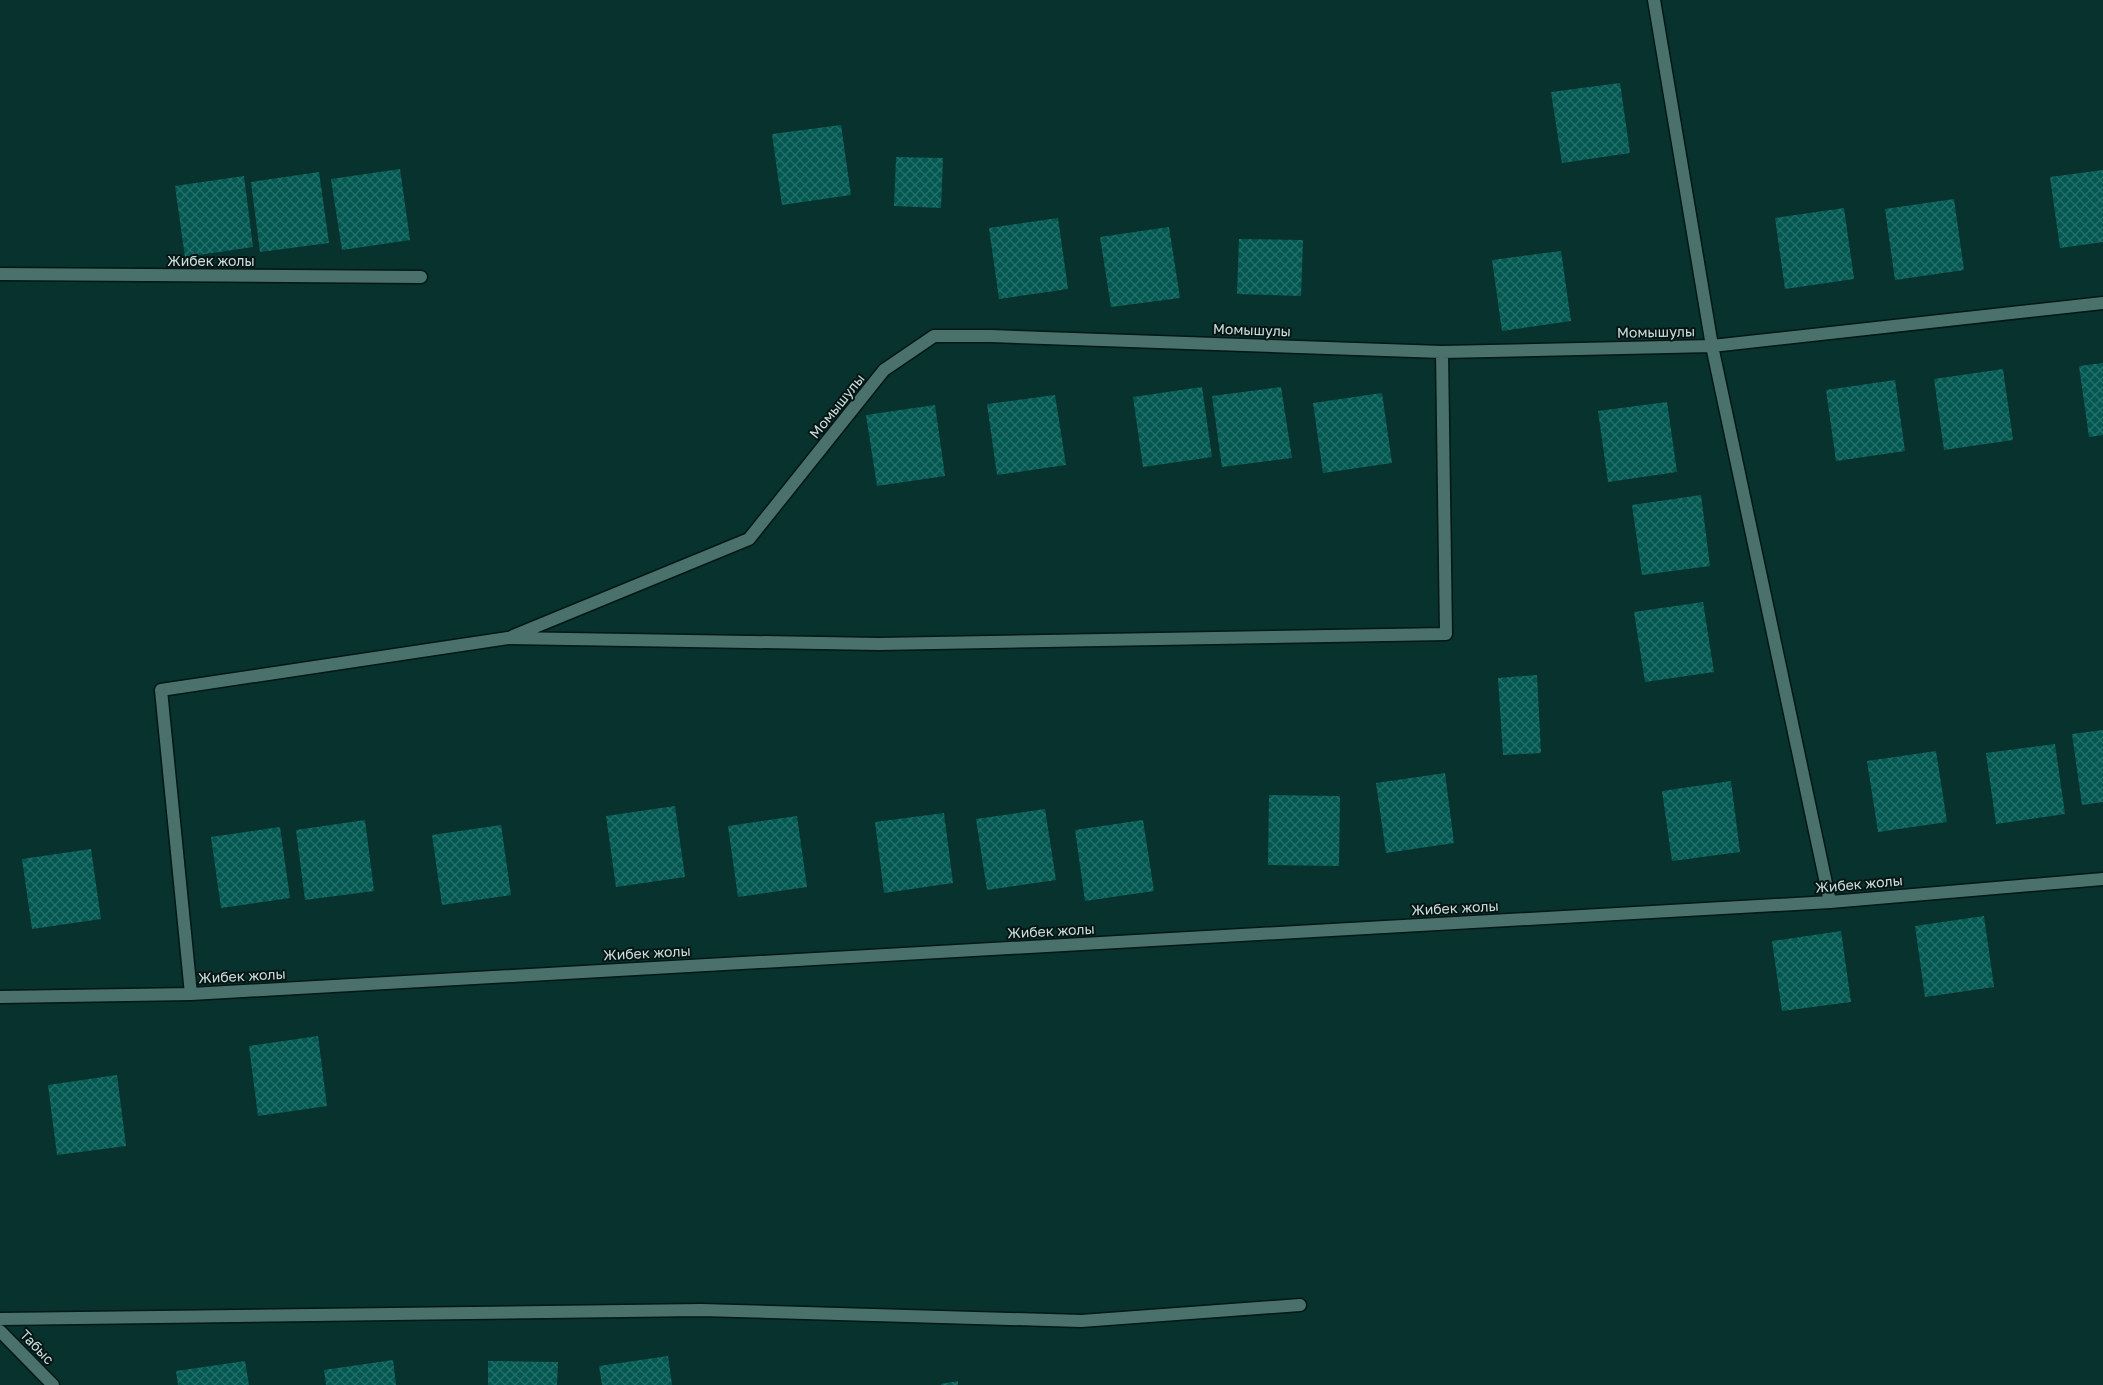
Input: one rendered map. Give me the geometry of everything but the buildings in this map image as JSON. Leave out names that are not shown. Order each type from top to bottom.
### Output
[{"type":"street","points":[[1654,0],[1712,346],[1830,902]]},
{"type":"street","name":"Жибек жолы","points":[[0,274],[421,277]]},
{"type":"street","name":"Момышулы","points":[[508,638],[749,539],[884,370],[934,336],[1442,352],[1712,346],[2103,303]]},
{"type":"street","points":[[191,994],[161,690],[508,638],[879,644],[1446,634],[1442,352]]},
{"type":"street","name":"Жибек жолы","points":[[0,997],[191,994],[1830,902],[2103,879]]},
{"type":"street","points":[[0,1318],[701,1310],[1081,1321],[1300,1305]]},
{"type":"street","name":"Табыс","points":[[0,1330],[53,1385]]}]
